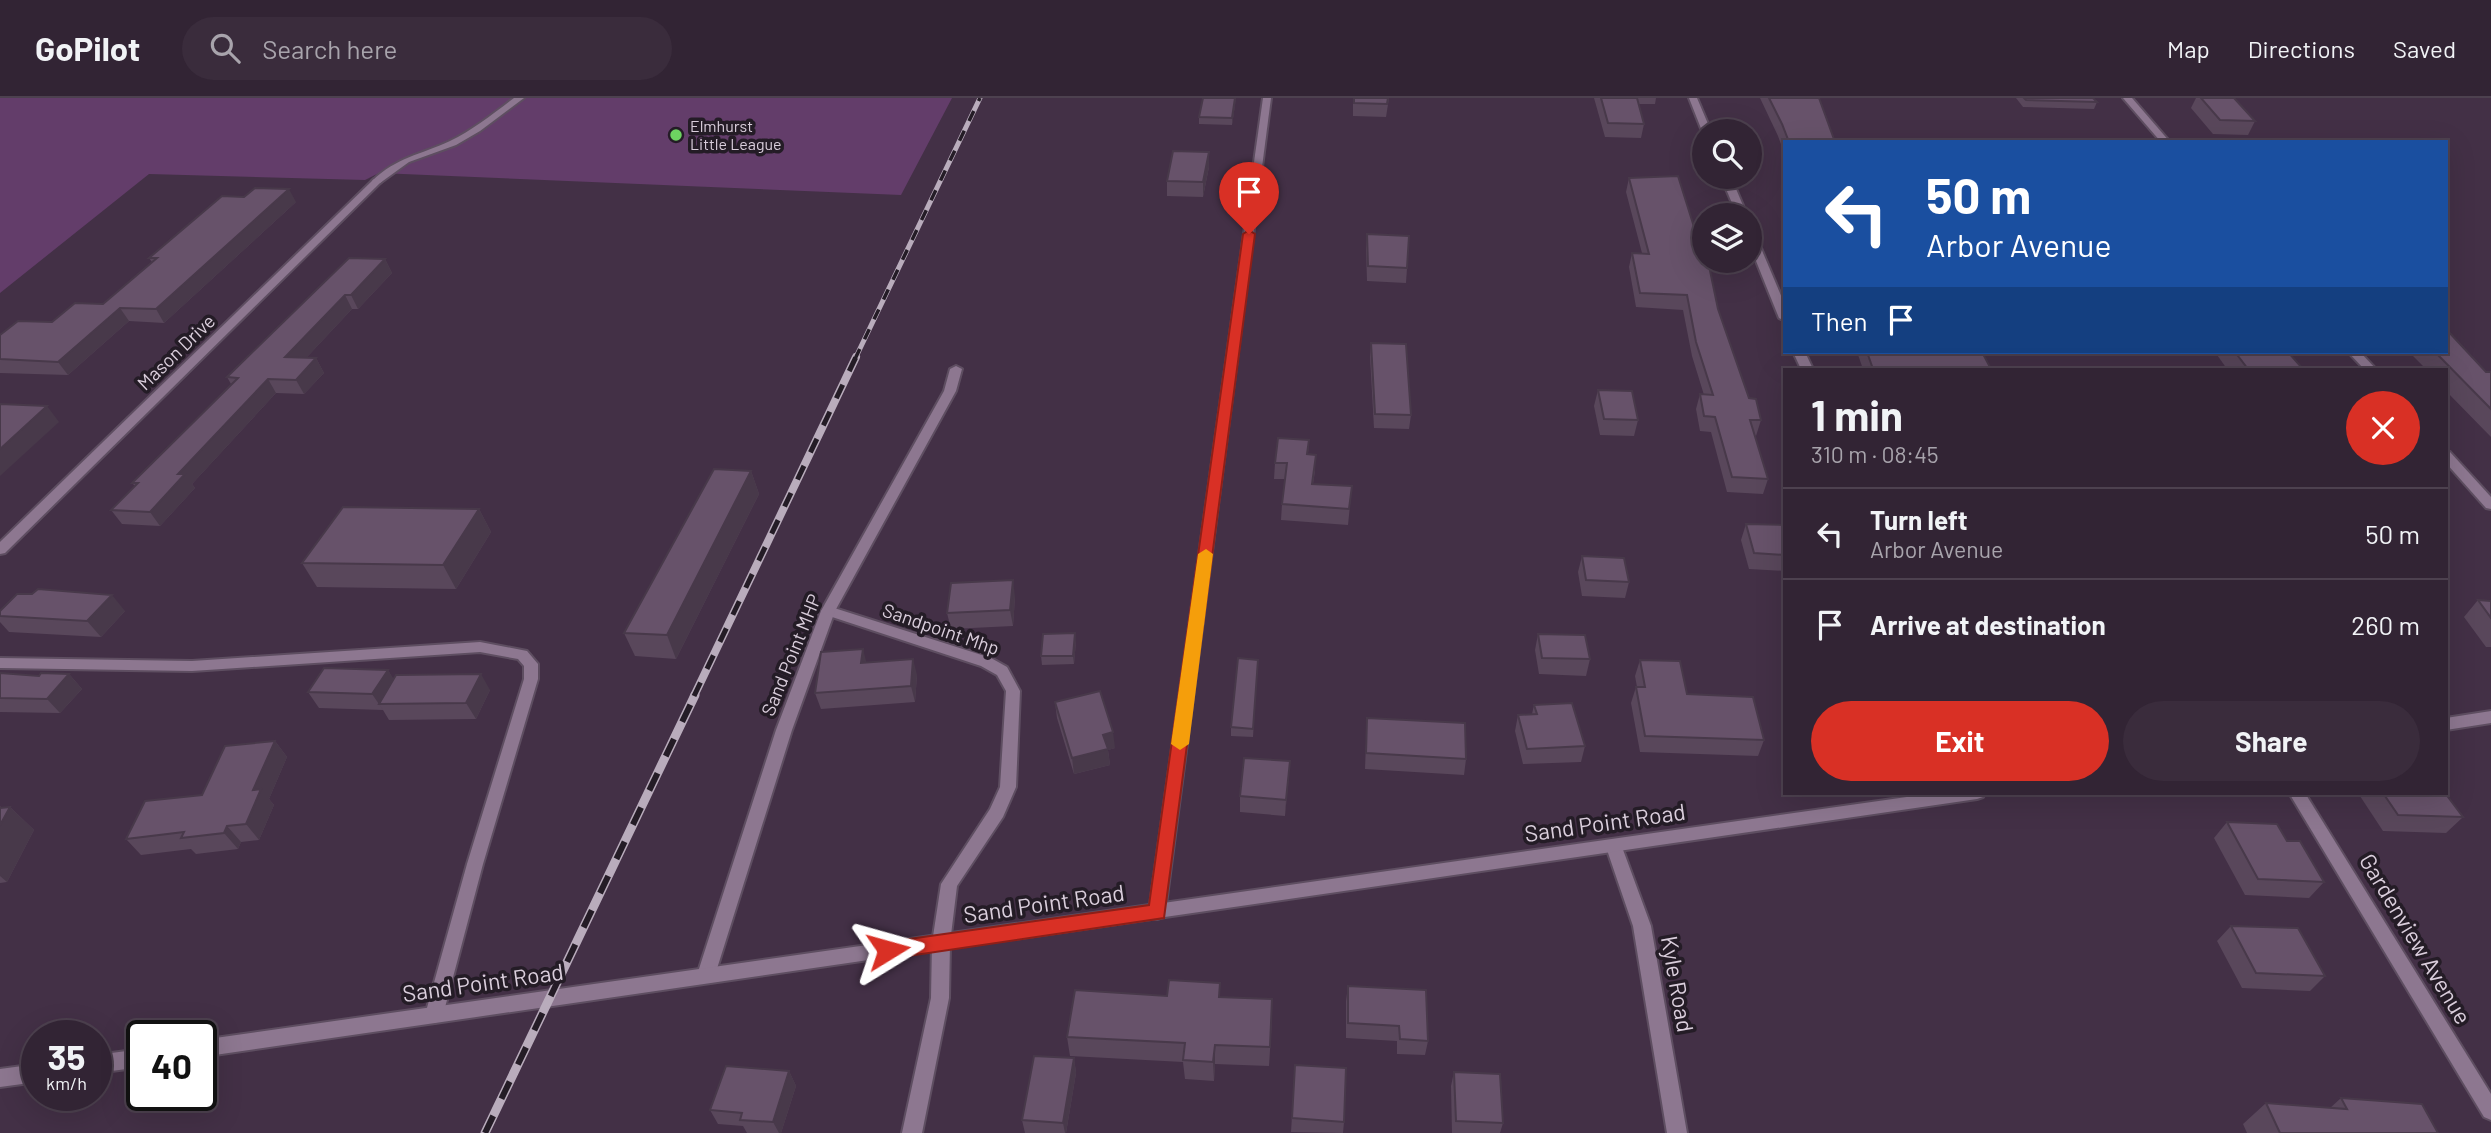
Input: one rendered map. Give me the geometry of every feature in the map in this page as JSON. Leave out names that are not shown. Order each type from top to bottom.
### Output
[{"type":"street","name":"Mason Drive","points":[[0,550],[377,181],[406,160],[453,143],[520,98]]},
{"type":"street","points":[[1157,912],[1267,98]]},
{"type":"street","points":[[1693,98],[1702,119]]},
{"type":"street","points":[[2126,98],[2164,140]]},
{"type":"street","points":[[1762,263],[1783,313]]},
{"type":"street","points":[[2356,354],[2369,368]]},
{"type":"street","name":"Sand Point MHP","points":[[706,975],[784,730],[828,611],[950,391],[956,369]]},
{"type":"street","points":[[2448,457],[2491,505]]},
{"type":"street","name":"Sandpoint Mhp","points":[[828,611],[986,662],[1002,671],[1013,691],[1008,787],[998,812],[949,884],[941,943],[940,998],[912,1133]]},
{"type":"street","points":[[0,663],[192,666],[480,648],[522,654],[531,664],[531,679],[475,864],[434,1015]]},
{"type":"street","points":[[2448,724],[2491,717]]},
{"type":"street","name":"Sand Point Road","points":[[217,1047],[1964,795]]},
{"type":"street","name":"Gardenview Avenue","points":[[2298,795],[2491,1111]]},
{"type":"street","name":"Kyle Road","points":[[1614,847],[1642,926],[1677,1133]]},
{"type":"street","points":[[0,1078],[21,1075]]},
{"type":"shaded area","points":[[0,98],[952,98],[901,195],[379,173],[365,180],[149,174],[0,293]]},
{"type":"building","points":[[1203,98],[1235,98],[1232,118],[1199,117]]},
{"type":"building","points":[[1354,98],[1388,98],[1387,104],[1354,103]]},
{"type":"building","points":[[1601,98],[1637,98],[1644,124],[1608,123]]},
{"type":"building","points":[[1769,98],[1819,98],[1834,140],[1788,140]]},
{"type":"building","points":[[2024,98],[2093,98],[2097,102],[2026,100]]},
{"type":"building","points":[[2201,98],[2234,98],[2255,121],[2220,120]]},
{"type":"building","points":[[1173,151],[1209,152],[1203,182],[1167,181]]},
{"type":"building","points":[[1678,176],[1692,221],[1692,273],[1710,273],[1718,309],[1749,398],[1756,399],[1761,420],[1750,420],[1768,479],[1732,477],[1715,417],[1704,416],[1700,394],[1713,395],[1696,342],[1687,295],[1640,293],[1632,253],[1649,254],[1629,178]]},
{"type":"building","points":[[255,188],[289,189],[156,309],[120,308],[58,362],[0,359],[0,335],[18,321],[52,322],[75,303],[103,304],[157,258],[149,258],[222,196],[244,197]]},
{"type":"building","points":[[1367,234],[1409,236],[1407,268],[1368,266]]},
{"type":"building","points":[[349,258],[385,259],[351,295],[345,295],[285,357],[316,358],[296,380],[268,379],[178,474],[185,474],[150,512],[111,510],[138,483],[132,483],[238,378],[227,377]]},
{"type":"building","points":[[2448,331],[2486,372],[2491,372],[2491,409],[2437,354],[2448,354]]},
{"type":"building","points":[[1371,343],[1406,344],[1411,415],[1375,414]]},
{"type":"building","points":[[1868,354],[1983,354],[1990,368],[1873,368]]},
{"type":"building","points":[[2237,354],[2290,354],[2302,368],[2247,368]]},
{"type":"building","points":[[1598,390],[1632,391],[1638,420],[1604,419]]},
{"type":"building","points":[[0,404],[47,406],[0,449]]},
{"type":"building","points":[[1278,438],[1309,440],[1307,454],[1316,455],[1312,484],[1352,486],[1349,509],[1282,504],[1287,463],[1275,463]]},
{"type":"building","points":[[714,469],[751,471],[667,635],[624,633]]},
{"type":"building","points":[[343,507],[479,509],[443,565],[302,563]]},
{"type":"building","points":[[1746,524],[1783,525],[1783,555],[1754,553]]},
{"type":"building","points":[[1582,556],[1624,558],[1629,582],[1586,580]]},
{"type":"building","points":[[1013,580],[1010,610],[947,613],[951,583]]},
{"type":"building","points":[[38,589],[112,595],[87,621],[0,616],[0,611],[17,594],[32,594]]},
{"type":"building","points":[[2478,600],[2491,601],[2491,618]]},
{"type":"building","points":[[1075,633],[1073,656],[1041,656],[1043,634]]},
{"type":"building","points":[[1538,634],[1585,635],[1590,659],[1542,658]]},
{"type":"building","points":[[863,649],[861,663],[913,659],[911,686],[815,693],[821,652]]},
{"type":"building","points":[[1238,658],[1258,660],[1253,729],[1231,727]]},
{"type":"building","points":[[1640,660],[1680,661],[1687,694],[1753,697],[1764,740],[1645,736],[1636,687],[1645,687]]},
{"type":"building","points":[[324,668],[388,670],[372,694],[308,692]]},
{"type":"building","points":[[0,673],[39,676],[41,673],[69,674],[47,699],[0,698]]},
{"type":"building","points":[[481,674],[466,703],[379,704],[396,675]]},
{"type":"building","points":[[1100,691],[1113,732],[1103,735],[1108,749],[1072,758],[1055,702]]},
{"type":"building","points":[[1572,703],[1585,746],[1527,749],[1518,715],[1537,714],[1534,705]]},
{"type":"building","points":[[1367,718],[1465,723],[1466,759],[1366,753]]},
{"type":"building","points":[[275,741],[253,790],[261,789],[246,824],[227,826],[224,833],[181,838],[184,832],[126,839],[145,801],[202,795],[225,746]]},
{"type":"building","points":[[1244,758],[1290,761],[1286,800],[1240,796]]},
{"type":"building","points":[[2384,795],[2446,795],[2463,817],[2398,815]]},
{"type":"building","points":[[10,807],[0,825],[0,808]]},
{"type":"building","points":[[2227,822],[2277,824],[2287,841],[2300,841],[2324,882],[2258,879]]},
{"type":"building","points":[[2231,926],[2298,928],[2325,976],[2256,973]]},
{"type":"building","points":[[1169,980],[1220,983],[1219,997],[1272,999],[1270,1047],[1215,1045],[1213,1062],[1183,1060],[1185,1043],[1067,1037],[1075,990],[1167,996]]},
{"type":"building","points":[[1348,986],[1426,990],[1428,1041],[1400,1039],[1399,1026],[1348,1023]]},
{"type":"building","points":[[1034,1056],[1074,1058],[1063,1123],[1022,1120]]},
{"type":"building","points":[[1295,1065],[1346,1068],[1344,1122],[1292,1118]]},
{"type":"building","points":[[726,1066],[789,1071],[773,1122],[740,1120],[742,1113],[710,1110]]},
{"type":"building","points":[[1454,1072],[1500,1074],[1503,1123],[1456,1121]]},
{"type":"building","points":[[2341,1098],[2422,1104],[2438,1133],[2280,1133],[2266,1103],[2347,1109]]},
{"type":"railway","points":[[855,359],[980,98]]},
{"type":"railway","points":[[694,696],[856,357]]},
{"type":"railway","points":[[485,1133],[695,695]]},
{"type":"slow traffic","points":[[1180,744],[1206,554]]},
{"type":"place","name":"Elmhurst Little League","points":[[676,135]]},
{"type":"route","points":[[888,950],[1157,912],[1249,234]]}]
